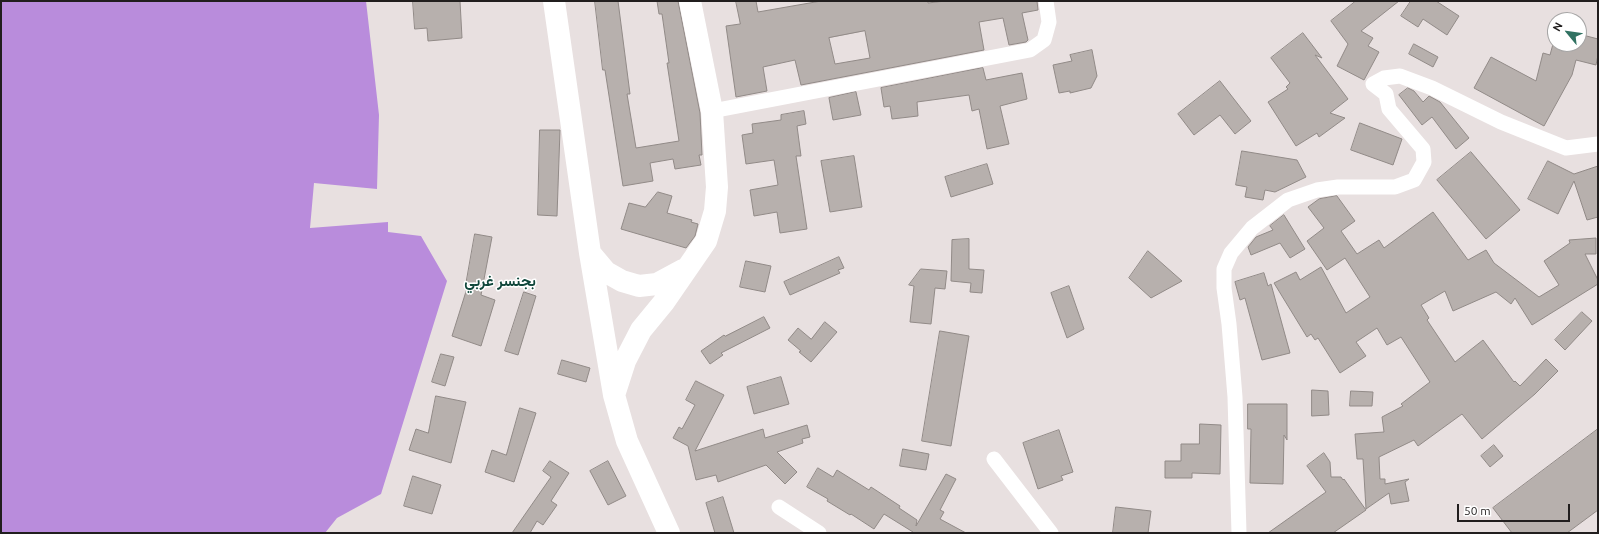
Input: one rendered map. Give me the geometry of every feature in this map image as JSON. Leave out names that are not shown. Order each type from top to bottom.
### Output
[{"type":"main road","points":[[554,1],[590,253],[614,395],[626,442],[669,533]]},
{"type":"main road","points":[[614,395],[625,361],[641,330],[664,302],[706,241],[715,212],[718,187],[712,111],[690,1]]},
{"type":"main road","points":[[590,253],[606,272],[622,282],[639,286],[657,284],[688,267]]},
{"type":"street","points":[[712,111],[1030,50],[1044,40],[1050,22],[1046,1]]},
{"type":"street","points":[[1239,533],[1235,397],[1229,324],[1224,288],[1224,269],[1231,253],[1252,228],[1288,200],[1317,190],[1338,187],[1395,187],[1414,180],[1424,162],[1423,149],[1389,109],[1386,94],[1373,84],[1384,78],[1400,76],[1432,88],[1501,122],[1566,148],[1598,144]]},
{"type":"street","points":[[994,459],[1051,533]]},
{"type":"street","points":[[778,507],[819,533]]},
{"type":"shaded area","points":[[1,1],[366,1],[379,115],[377,189],[314,183],[310,228],[388,222],[388,232],[421,236],[447,281],[381,494],[337,518],[325,533],[1,533]]},
{"type":"building","points":[[413,1],[460,1],[462,38],[428,41],[427,28],[415,29]]},
{"type":"building","points":[[595,1],[618,1],[630,94],[627,94],[636,148],[679,141],[667,63],[669,63],[662,14],[659,14],[657,1],[678,1],[700,113],[702,155],[699,155],[701,165],[675,169],[673,159],[650,163],[653,181],[623,186],[605,70],[603,70]]},
{"type":"building","points":[[736,1],[756,1],[758,12],[821,1],[928,1],[928,3],[945,1],[1037,1],[1038,10],[1022,13],[1028,40],[1026,42],[1009,45],[1003,18],[979,22],[984,50],[801,85],[795,60],[763,67],[767,91],[736,97],[726,26],[740,24]],"holes":[[[865,31],[870,58],[835,64],[829,38]]]},
{"type":"building","points":[[1356,1],[1399,1],[1361,31],[1373,38],[1368,46],[1379,52],[1364,80],[1337,66],[1348,44],[1331,21]]},
{"type":"building","points":[[1411,1],[1436,1],[1459,16],[1447,35],[1423,19],[1418,27],[1401,16]]},
{"type":"building","points":[[1303,33],[1322,58],[1315,55],[1348,99],[1330,113],[1345,118],[1319,137],[1317,133],[1296,146],[1268,102],[1288,89],[1286,87],[1290,83],[1271,58]]},
{"type":"building","points":[[1587,36],[1598,39],[1598,55],[1596,65],[1576,60],[1572,75],[1544,126],[1474,88],[1491,57],[1536,81],[1543,53],[1550,55],[1551,52],[1587,52]]},
{"type":"building","points":[[1414,44],[1438,57],[1433,67],[1409,54]]},
{"type":"building","points":[[1092,50],[1097,76],[1091,88],[1070,93],[1070,91],[1059,93],[1053,65],[1072,61],[1070,55]]},
{"type":"building","points":[[983,68],[986,80],[1022,73],[1027,99],[1000,106],[1009,144],[987,149],[979,109],[972,111],[969,95],[917,102],[918,116],[892,119],[890,106],[884,107],[881,88]]},
{"type":"building","points":[[1220,81],[1251,121],[1235,134],[1220,115],[1194,135],[1178,114]]},
{"type":"building","points":[[1408,88],[1414,91],[1423,102],[1429,96],[1440,102],[1469,138],[1456,149],[1432,117],[1422,125],[1399,95]]},
{"type":"building","points":[[856,92],[861,115],[833,120],[829,98]]},
{"type":"building","points":[[804,111],[806,124],[797,126],[801,156],[796,156],[807,229],[780,233],[777,212],[754,216],[750,190],[778,185],[774,160],[746,164],[742,135],[753,133],[752,124],[781,120],[781,115]]},
{"type":"building","points":[[1360,123],[1402,139],[1393,165],[1351,150]]},
{"type":"building","points":[[540,130],[560,130],[557,216],[538,215]]},
{"type":"building","points":[[1242,151],[1297,160],[1306,177],[1275,192],[1265,190],[1263,200],[1245,197],[1247,187],[1236,185]]},
{"type":"building","points":[[1471,152],[1520,210],[1486,239],[1437,180]]},
{"type":"building","points":[[854,156],[862,207],[830,212],[821,161]]},
{"type":"building","points":[[1548,161],[1574,174],[1598,166],[1598,217],[1587,220],[1574,181],[1558,214],[1528,199]]},
{"type":"building","points":[[987,164],[993,184],[951,197],[945,177]]},
{"type":"building","points":[[658,192],[672,196],[667,213],[692,220],[691,222],[698,224],[695,236],[686,248],[621,229],[629,203],[645,207]]},
{"type":"building","points":[[1337,196],[1355,221],[1341,231],[1357,254],[1379,240],[1384,248],[1433,212],[1468,260],[1486,250],[1494,263],[1539,297],[1559,285],[1544,261],[1570,243],[1569,240],[1596,238],[1596,254],[1585,254],[1598,280],[1598,284],[1532,325],[1515,298],[1511,304],[1496,292],[1453,311],[1445,291],[1421,305],[1429,318],[1427,320],[1455,362],[1483,340],[1514,382],[1515,381],[1520,386],[1546,359],[1558,371],[1535,394],[1482,439],[1462,414],[1418,446],[1414,440],[1379,457],[1380,479],[1385,479],[1385,484],[1409,479],[1405,482],[1409,501],[1391,504],[1389,493],[1366,509],[1363,459],[1357,459],[1355,434],[1384,432],[1382,417],[1403,406],[1401,404],[1430,382],[1401,337],[1387,345],[1377,328],[1356,342],[1366,356],[1340,373],[1318,338],[1315,340],[1311,334],[1307,337],[1274,283],[1296,272],[1300,280],[1321,267],[1346,313],[1370,297],[1345,258],[1327,270],[1307,241],[1324,228],[1308,207],[1319,199]]},
{"type":"building","points":[[1284,215],[1305,249],[1290,258],[1280,243],[1251,255],[1248,247],[1256,237],[1273,230],[1270,226]]},
{"type":"building","points":[[475,234],[492,237],[481,295],[495,300],[481,346],[452,336],[468,285],[466,285]]},
{"type":"building","points":[[969,239],[969,269],[984,270],[982,293],[970,292],[971,283],[951,281],[952,240]]},
{"type":"building","points":[[1148,251],[1182,281],[1151,298],[1129,278]]},
{"type":"building","points":[[839,257],[844,268],[838,270],[840,273],[790,295],[784,282]]},
{"type":"building","points":[[746,261],[771,266],[765,292],[740,287]]},
{"type":"building","points":[[921,269],[947,271],[945,289],[935,288],[931,324],[910,322],[914,286],[909,285]]},
{"type":"building","points":[[1264,273],[1268,286],[1271,284],[1290,353],[1262,360],[1245,298],[1240,300],[1235,282]]},
{"type":"building","points":[[1069,286],[1084,329],[1067,338],[1051,293]]},
{"type":"building","points":[[524,292],[536,296],[518,355],[505,351]]},
{"type":"building","points":[[1582,312],[1592,321],[1565,350],[1555,340]]},
{"type":"building","points":[[764,317],[770,328],[721,353],[723,355],[710,364],[701,351],[724,335],[725,336]]},
{"type":"building","points":[[825,322],[837,332],[811,362],[788,340],[798,328],[811,339]]},
{"type":"building","points":[[940,331],[969,336],[951,446],[922,441]]},
{"type":"building","points":[[441,354],[454,357],[445,386],[432,382]]},
{"type":"building","points":[[562,360],[590,368],[586,382],[558,374]]},
{"type":"building","points":[[781,377],[789,404],[754,414],[747,387]]},
{"type":"building","points":[[696,381],[724,395],[695,451],[763,429],[765,438],[807,425],[810,437],[802,439],[803,443],[777,452],[797,472],[785,484],[766,465],[718,482],[716,475],[696,480],[688,446],[673,438],[679,427],[682,429],[695,405],[686,400]]},
{"type":"building","points":[[1312,390],[1328,391],[1329,415],[1312,416]]},
{"type":"building","points":[[1351,391],[1373,392],[1372,406],[1350,406]]},
{"type":"building","points":[[436,396],[466,402],[451,463],[409,450],[416,429],[428,433]]},
{"type":"building","points":[[1248,404],[1287,404],[1287,440],[1284,435],[1283,484],[1250,483],[1251,429],[1248,429]]},
{"type":"building","points":[[520,408],[536,413],[514,482],[485,472],[492,450],[506,455]]},
{"type":"building","points":[[1200,424],[1221,425],[1220,474],[1192,473],[1192,478],[1165,478],[1165,461],[1181,461],[1181,444],[1199,444]]},
{"type":"building","points":[[1598,429],[1598,510],[1567,533],[1512,533],[1493,508]]},
{"type":"building","points":[[1059,430],[1073,472],[1061,476],[1063,480],[1038,489],[1023,443]]},
{"type":"building","points":[[1494,445],[1503,456],[1490,467],[1481,456]]},
{"type":"building","points":[[903,449],[929,454],[926,470],[900,466]]},
{"type":"building","points":[[1324,453],[1330,462],[1331,477],[1341,477],[1343,480],[1344,479],[1366,510],[1333,533],[1268,533],[1326,492],[1307,466]]},
{"type":"building","points":[[550,461],[569,473],[551,501],[557,505],[543,525],[537,521],[530,533],[512,533],[551,477],[543,471]]},
{"type":"building","points":[[608,461],[626,496],[608,505],[590,471]]},
{"type":"building","points":[[818,468],[833,477],[837,470],[869,490],[871,487],[900,506],[899,508],[917,520],[916,526],[946,474],[956,479],[940,510],[944,512],[940,519],[966,533],[912,533],[913,532],[884,514],[874,529],[827,501],[828,499],[807,487]]},
{"type":"building","points":[[413,476],[441,485],[432,514],[404,506]]},
{"type":"building","points":[[723,497],[734,533],[715,533],[706,503]]},
{"type":"building","points":[[1116,507],[1151,511],[1148,533],[1113,533]]},
{"type":"district","name":"بجنسر غربي","points":[[500,281]]}]
